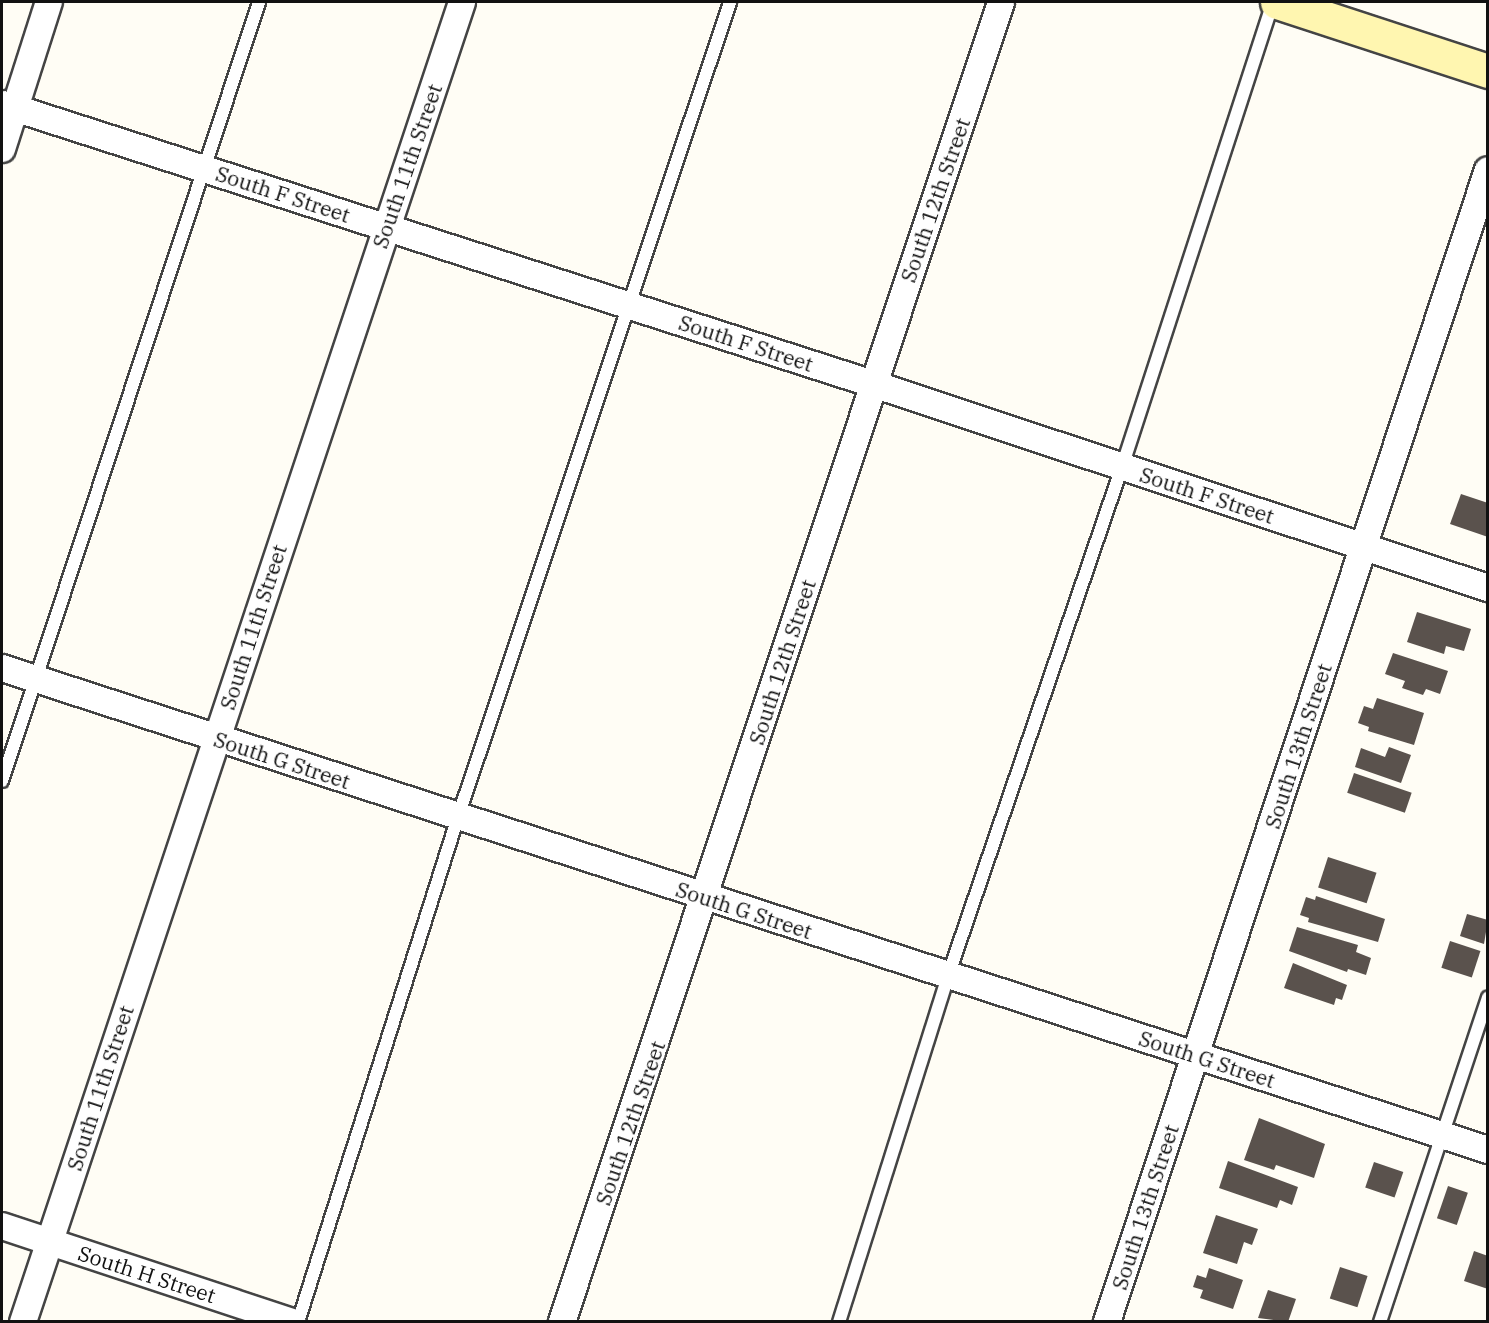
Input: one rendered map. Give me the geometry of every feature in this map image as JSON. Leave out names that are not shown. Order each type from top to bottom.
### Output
[{"type":"street","points":[[2,148],[8,107],[49,2]]},
{"type":"street","name":"South 11th Street","points":[[23,1322],[462,2]]},
{"type":"street","name":"South 12th Street","points":[[562,1322],[705,898],[1001,2]]},
{"type":"street","points":[[1275,2],[1488,71]]},
{"type":"street","name":"South F Street","points":[[8,107],[873,384],[1488,588]]},
{"type":"street","name":"South 13th Street","points":[[1107,1322],[1488,170]]},
{"type":"street","name":"South G Street","points":[[2,668],[458,818],[1488,1150]]},
{"type":"street","name":"South H Street","points":[[2,1226],[293,1322]]},
{"type":"lane","points":[[2,781],[259,2]]},
{"type":"lane","points":[[298,1322],[458,818],[730,2]]},
{"type":"lane","points":[[839,1322],[948,976],[1122,467],[1275,2]]},
{"type":"lane","points":[[1380,1322],[1488,998]]},
{"type":"building","points":[[1461,494],[1488,503],[1488,537],[1450,524]]},
{"type":"building","points":[[1417,612],[1471,629],[1464,651],[1446,646],[1444,654],[1407,642]]},
{"type":"building","points":[[1393,653],[1448,671],[1440,694],[1426,689],[1423,695],[1402,688],[1405,681],[1385,674]]},
{"type":"building","points":[[1377,698],[1424,713],[1414,745],[1368,731],[1369,727],[1358,723],[1364,706],[1373,709]]},
{"type":"building","points":[[1389,747],[1411,755],[1401,783],[1355,767],[1361,748],[1385,757]]},
{"type":"building","points":[[1354,773],[1412,793],[1405,813],[1347,793]]},
{"type":"building","points":[[1328,857],[1377,873],[1367,903],[1318,887]]},
{"type":"building","points":[[1316,896],[1385,919],[1378,942],[1308,922],[1309,918],[1300,915],[1306,897],[1315,900]]},
{"type":"building","points":[[1467,914],[1488,920],[1484,944],[1460,936]]},
{"type":"building","points":[[1297,927],[1358,945],[1356,952],[1371,958],[1366,975],[1348,969],[1347,972],[1289,951]]},
{"type":"building","points":[[1450,941],[1480,951],[1472,978],[1441,968]]},
{"type":"building","points":[[1293,963],[1347,985],[1342,1000],[1336,998],[1334,1005],[1284,988]]},
{"type":"building","points":[[1259,1118],[1325,1144],[1314,1178],[1276,1165],[1274,1170],[1244,1160]]},
{"type":"building","points":[[1228,1161],[1298,1187],[1292,1205],[1280,1200],[1277,1208],[1219,1188]]},
{"type":"building","points":[[1374,1162],[1403,1172],[1395,1198],[1365,1188]]},
{"type":"building","points":[[1448,1186],[1468,1193],[1457,1225],[1437,1218]]},
{"type":"building","points":[[1216,1215],[1258,1229],[1252,1245],[1244,1242],[1237,1264],[1203,1253]]},
{"type":"building","points":[[1474,1251],[1488,1256],[1488,1289],[1464,1281]]},
{"type":"building","points":[[1340,1267],[1368,1276],[1357,1307],[1330,1298]]},
{"type":"building","points":[[1209,1268],[1243,1280],[1233,1309],[1200,1298],[1203,1290],[1193,1287],[1197,1275],[1206,1278]]},
{"type":"building","points":[[1268,1290],[1296,1299],[1288,1322],[1258,1318]]}]
